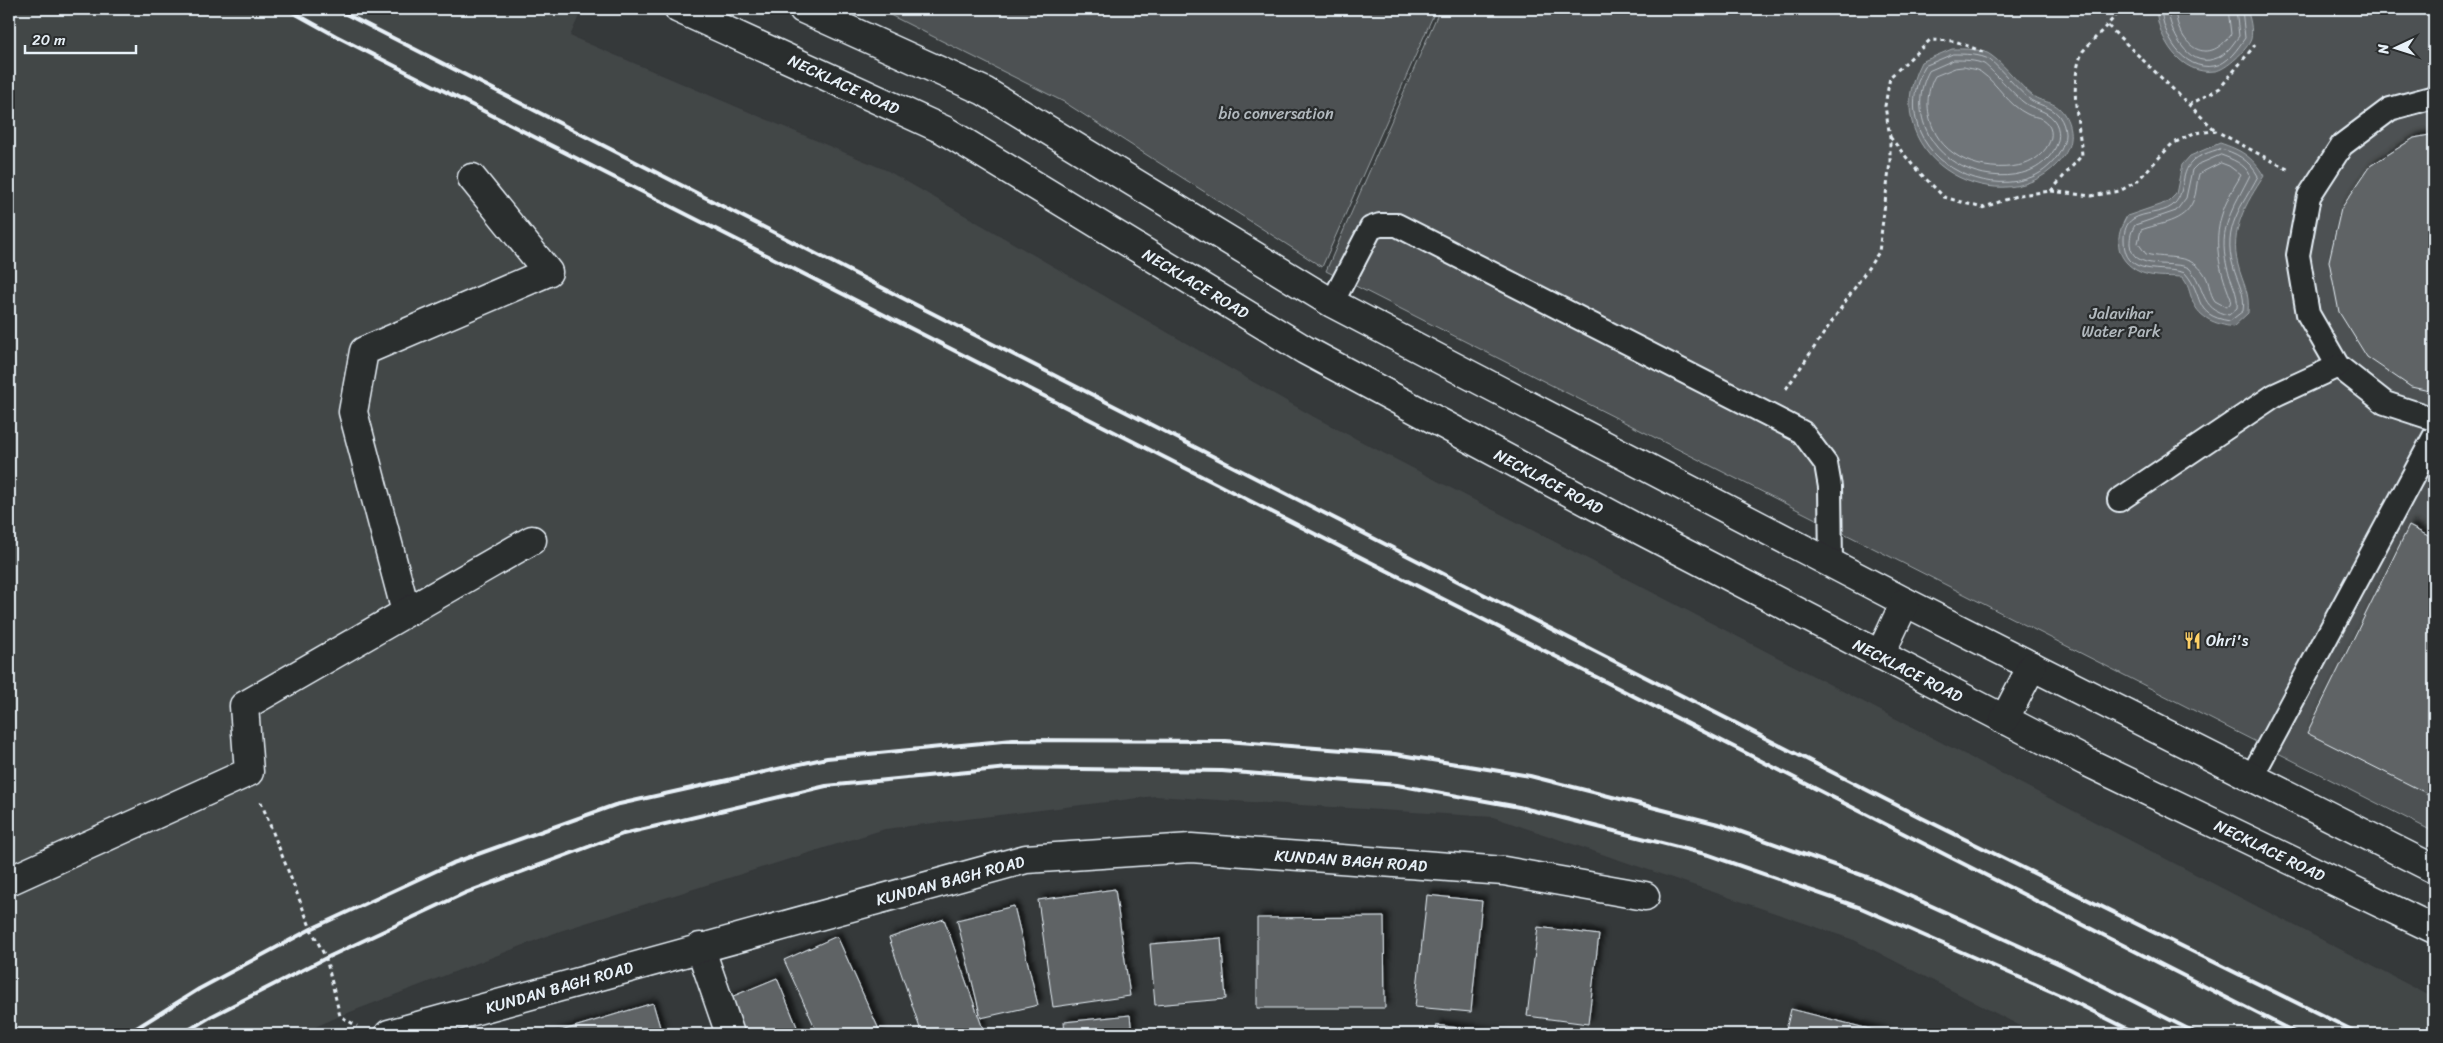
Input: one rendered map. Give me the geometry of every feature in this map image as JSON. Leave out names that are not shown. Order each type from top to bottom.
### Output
[{"type":"main road","name":"NECKLACE ROAD","points":[[679,9],[944,130],[1305,350],[1642,531],[2094,766],[2434,929]]},
{"type":"main road","points":[[803,9],[984,91],[1332,303],[1831,564],[2434,870]]},
{"type":"main road","points":[[406,612],[353,412],[364,351],[548,272],[472,178]]},
{"type":"main road","points":[[9,881],[250,772],[244,706],[532,540]]},
{"type":"main road","points":[[1880,655],[1906,602]]},
{"type":"main road","points":[[2004,720],[2032,666]]},
{"type":"main road","name":"KUNDAN BAGH ROAD","points":[[389,1034],[700,947],[1026,859],[1191,848],[1504,871],[1645,896]]},
{"type":"main road","points":[[700,947],[730,1034]]},
{"type":"lane","points":[[2434,97],[2390,109],[2342,145],[2310,196],[2298,255],[2308,314],[2338,366],[2385,404],[2434,419]]},
{"type":"lane","points":[[1332,303],[1371,228],[1380,225],[1397,225],[1802,432],[1826,464],[1830,487],[1831,564]]},
{"type":"lane","points":[[2119,500],[2275,395],[2338,366]]},
{"type":"lane","points":[[2251,778],[2434,437]]},
{"type":"path","points":[[2051,192],[2082,155],[2075,91],[2080,58],[2083,51],[2122,9]]},
{"type":"path","points":[[2108,26],[2216,131],[2316,185]]},
{"type":"path","points":[[1769,415],[1879,252],[1890,162],[1890,137],[1885,106],[1890,77],[1930,40],[1955,41],[1983,52]]},
{"type":"path","points":[[2189,105],[2220,88],[2255,45]]},
{"type":"path","points":[[1890,137],[1915,168],[1944,197],[1982,208],[2019,195],[2051,192],[2091,196],[2120,191],[2137,181],[2172,144],[2194,133],[2216,131]]},
{"type":"path","points":[[250,772],[311,929],[326,958],[340,1016],[363,1030]]},
{"type":"shaded area","points":[[9,9],[582,9],[570,36],[888,171],[1314,417],[2434,998],[2434,1034],[2036,1034],[1854,940],[1493,817],[1155,796],[885,829],[560,931],[340,1016],[299,1034],[9,1034]]},
{"type":"green space","name":"bio conversation","points":[[878,9],[1436,9],[1322,267],[1064,102]]},
{"type":"green space","name":"Jalavihar Water Park","points":[[1440,9],[2434,9],[2434,832],[1326,271]]},
{"type":"water","points":[[2156,9],[2246,9],[2251,23],[2251,39],[2246,48],[2225,67],[2215,71],[2202,71],[2181,61],[2173,53],[2161,32]]},
{"type":"water","points":[[1952,49],[1988,53],[2003,65],[2033,96],[2057,106],[2064,114],[2069,125],[2070,142],[2063,157],[2039,178],[2010,187],[1980,185],[1952,174],[1929,154],[1914,128],[1910,97],[1921,62]]},
{"type":"water","points":[[2220,143],[2234,148],[2245,155],[2255,163],[2264,176],[2245,207],[2238,229],[2236,253],[2247,293],[2248,313],[2233,327],[2204,317],[2196,308],[2188,286],[2182,277],[2141,273],[2124,259],[2119,246],[2120,231],[2127,216],[2168,202],[2176,194],[2182,165],[2190,156]]},
{"type":"building","points":[[2434,134],[2434,392],[2411,387],[2367,357],[2339,312],[2329,261],[2341,209],[2370,166],[2414,138]]},
{"type":"building","points":[[2409,526],[2434,539],[2434,797],[2307,733]]},
{"type":"building","points":[[1115,889],[1130,996],[1053,1007],[1038,900]]},
{"type":"building","points":[[1427,895],[1482,901],[1471,1012],[1415,1007]]},
{"type":"building","points":[[1014,906],[1038,1005],[981,1018],[957,920]]},
{"type":"building","points":[[1384,917],[1385,1008],[1257,1008],[1257,918]]},
{"type":"building","points":[[944,919],[983,1029],[969,1034],[922,1034],[889,938]]},
{"type":"building","points":[[1538,927],[1599,935],[1588,1024],[1527,1016]]},
{"type":"building","points":[[837,936],[881,1034],[818,1034],[784,960]]},
{"type":"building","points":[[1221,938],[1226,999],[1155,1005],[1150,944]]},
{"type":"building","points":[[777,978],[800,1034],[740,1034],[726,999]]},
{"type":"building","points":[[653,1003],[662,1034],[551,1034]]},
{"type":"building","points":[[1791,1009],[1889,1034],[1785,1034]]},
{"type":"building","points":[[1130,1015],[1132,1034],[1065,1034],[1064,1022]]},
{"type":"building","points":[[1437,1025],[1503,1034],[1435,1034]]},
{"type":"railway","points":[[287,9],[336,36],[2298,1034]]},
{"type":"railway","points":[[336,9],[1920,817],[2360,1034]]},
{"type":"railway","points":[[127,1034],[199,989],[311,929],[453,863],[615,805],[827,758],[1013,740],[1226,741],[1395,754],[1530,776],[1722,825],[1870,878],[2066,967],[2198,1034]]},
{"type":"railway","points":[[182,1034],[212,1016],[326,958],[465,893],[623,834],[826,786],[1008,768],[1222,771],[1397,785],[1519,807],[1709,855],[1861,908],[2062,996],[2138,1034]]},
{"type":"place","name":"Ohri's","points":[[2192,640]]}]
